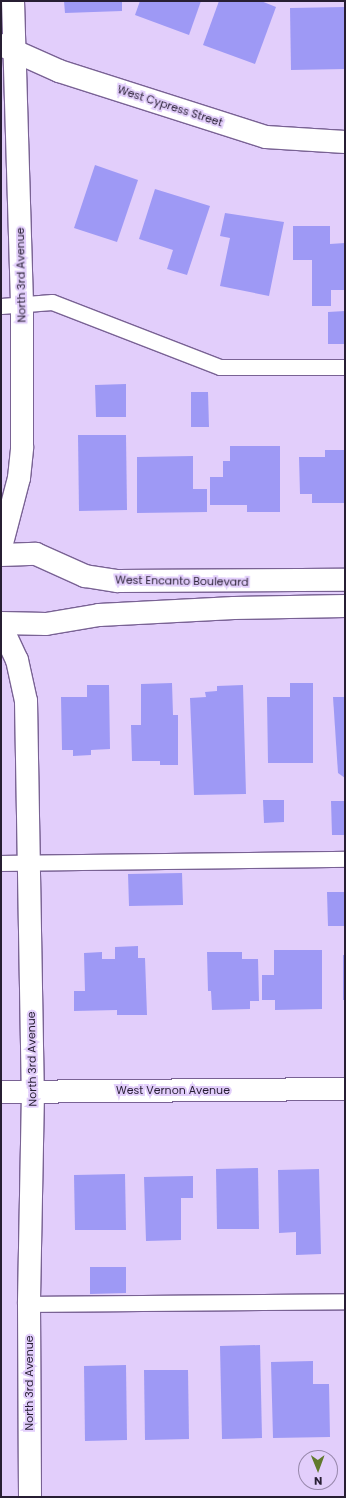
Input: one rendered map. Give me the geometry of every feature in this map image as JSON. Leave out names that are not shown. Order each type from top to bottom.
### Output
[{"type":"street","name":"North 3rd Avenue","points":[[1,547],[12,514],[21,463],[11,305],[8,47],[13,1]]},
{"type":"street","name":"West Cypress Street","points":[[8,47],[60,71],[266,137],[345,142]]},
{"type":"street","name":"West Encanto Boulevard","points":[[1,555],[36,554],[85,576],[118,581],[345,580]]},
{"type":"street","points":[[1,622],[46,624],[99,615],[234,608],[345,606]]},
{"type":"street","name":"North 3rd Avenue","points":[[1,626],[17,660],[26,701],[33,1092],[29,1304],[30,1497]]},
{"type":"street","name":"West Vernon Avenue","points":[[1,1092],[345,1089]]},
{"type":"lane","points":[[11,305],[52,302],[220,367],[345,367]]},
{"type":"lane","points":[[1,863],[345,859]]},
{"type":"lane","points":[[29,1304],[345,1301]]},
{"type":"building","points":[[64,1],[122,1],[122,11],[65,13]]},
{"type":"building","points":[[140,1],[201,1],[189,35],[135,15]]},
{"type":"building","points":[[219,1],[261,1],[276,7],[255,64],[203,45]]},
{"type":"building","points":[[345,7],[345,69],[291,70],[290,8]]},
{"type":"building","points":[[95,165],[138,180],[117,242],[74,228]]},
{"type":"building","points":[[155,189],[210,206],[187,275],[167,269],[173,250],[139,239]]},
{"type":"building","points":[[225,213],[284,222],[269,296],[220,286],[230,238],[220,236]]},
{"type":"building","points":[[293,226],[330,226],[330,244],[345,243],[345,290],[331,290],[331,306],[312,306],[312,260],[293,260]]},
{"type":"building","points":[[345,311],[345,344],[328,344],[328,312]]},
{"type":"building","points":[[126,384],[126,417],[96,417],[95,385]]},
{"type":"building","points":[[191,392],[208,392],[209,427],[191,427]]},
{"type":"building","points":[[78,435],[126,435],[127,510],[79,511]]},
{"type":"building","points":[[230,446],[280,446],[280,512],[247,512],[247,505],[210,505],[210,477],[223,477],[223,461],[230,461]]},
{"type":"building","points":[[325,450],[345,450],[345,503],[312,503],[312,494],[300,494],[299,457],[325,457]]},
{"type":"building","points":[[193,456],[193,489],[207,489],[207,512],[137,513],[137,457]]},
{"type":"building","points":[[172,683],[173,715],[178,715],[178,765],[160,765],[160,761],[132,761],[131,725],[141,725],[141,684]]},
{"type":"building","points":[[290,683],[313,683],[313,763],[268,763],[267,697],[290,697]]},
{"type":"building","points":[[87,685],[109,685],[110,749],[91,750],[91,755],[73,756],[73,750],[62,750],[61,697],[87,697]]},
{"type":"building","points":[[243,685],[246,794],[194,795],[190,698],[206,697],[205,692],[217,691],[217,686]]},
{"type":"building","points":[[333,697],[345,697],[345,778],[338,773]]},
{"type":"building","points":[[263,800],[284,800],[284,822],[264,823]]},
{"type":"building","points":[[331,801],[345,801],[345,835],[332,835]]},
{"type":"building","points":[[182,873],[183,905],[129,906],[128,874]]},
{"type":"building","points":[[327,892],[345,892],[345,926],[328,926]]},
{"type":"building","points":[[138,946],[138,958],[145,958],[147,1015],[117,1015],[117,1010],[74,1011],[74,991],[85,991],[84,953],[102,952],[102,959],[115,959],[115,947]]},
{"type":"building","points":[[274,950],[322,950],[322,1009],[275,1010],[275,1000],[262,1000],[262,975],[274,975]]},
{"type":"building","points":[[207,952],[242,952],[242,959],[258,959],[259,1001],[250,1001],[250,1009],[212,1010],[211,991],[208,991]]},
{"type":"building","points":[[343,955],[345,955],[345,1000],[343,1000]]},
{"type":"building","points":[[258,1168],[259,1229],[217,1229],[216,1169]]},
{"type":"building","points":[[319,1169],[321,1254],[296,1255],[296,1232],[279,1233],[278,1170]]},
{"type":"building","points":[[125,1174],[126,1230],[75,1230],[74,1175]]},
{"type":"building","points":[[193,1176],[193,1198],[181,1198],[181,1240],[146,1241],[144,1177]]},
{"type":"building","points":[[90,1267],[126,1267],[126,1293],[90,1294]]},
{"type":"building","points":[[260,1345],[262,1438],[222,1439],[220,1346]]},
{"type":"building","points":[[313,1361],[313,1384],[329,1384],[330,1437],[273,1438],[271,1362]]},
{"type":"building","points":[[126,1365],[127,1440],[85,1441],[84,1366]]},
{"type":"building","points":[[144,1370],[188,1370],[189,1439],[145,1440]]}]
